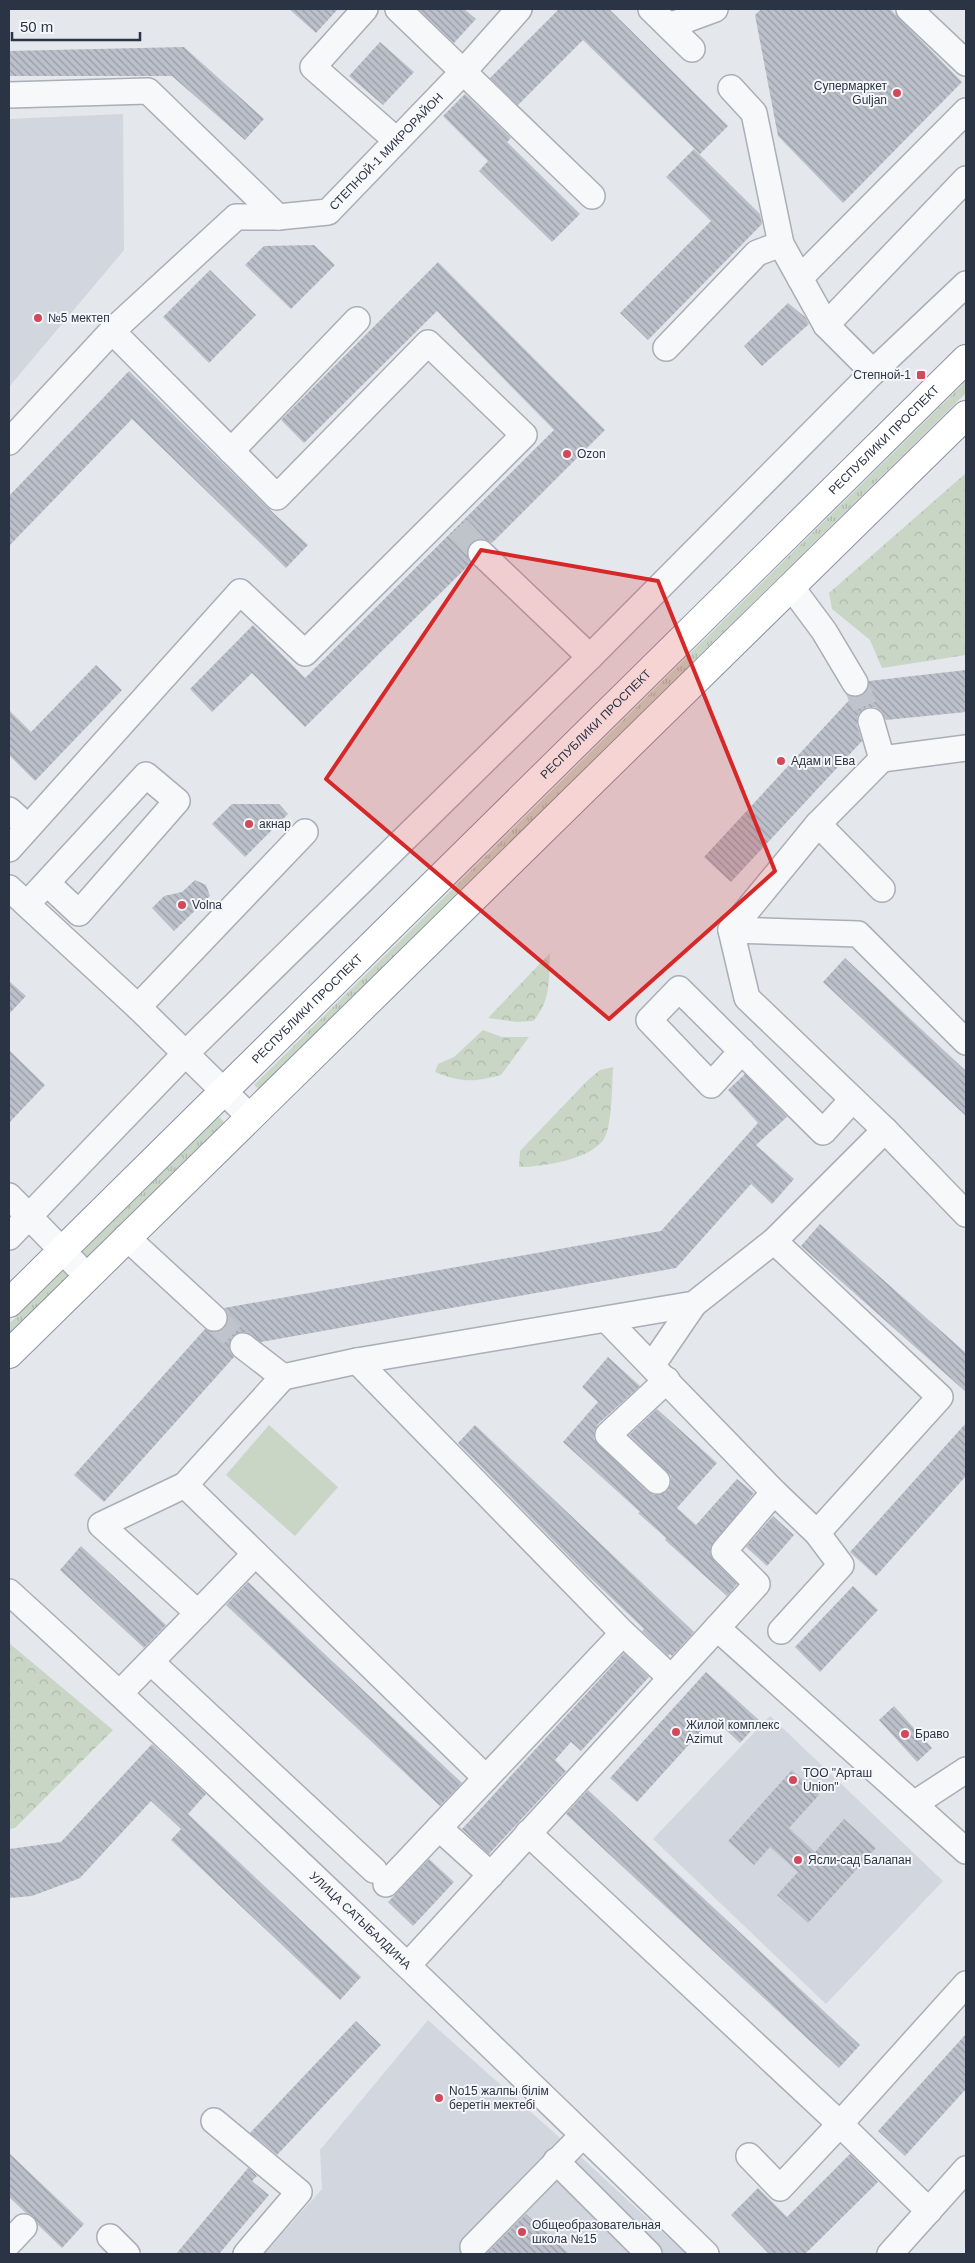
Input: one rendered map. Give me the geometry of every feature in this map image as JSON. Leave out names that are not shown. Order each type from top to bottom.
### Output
[{"type":"highway","name":"РЕСПУБЛИКИ ПРОСПЕКТ","points":[[9,1303],[966,359]]},
{"type":"highway","points":[[9,1354],[126,1237],[792,588],[966,415]]},
{"type":"street","points":[[365,9],[313,66],[396,140]]},
{"type":"street","points":[[398,9],[592,196]]},
{"type":"street","name":"СТЕПНОЙ-1 МИКРОРАЙОН","points":[[9,442],[112,331],[236,217],[278,217],[328,212],[463,72],[519,9]]},
{"type":"street","points":[[651,9],[692,49]]},
{"type":"street","points":[[669,26],[714,9]]},
{"type":"street","points":[[909,9],[966,63]]},
{"type":"street","points":[[731,88],[754,113],[781,244],[826,325],[873,372]]},
{"type":"street","points":[[9,95],[148,91],[278,217]]},
{"type":"street","points":[[800,278],[966,111]]},
{"type":"street","points":[[826,325],[966,180]]},
{"type":"street","points":[[666,348],[757,253],[781,244]]},
{"type":"street","points":[[9,1238],[185,1054],[590,657],[873,372],[966,284]]},
{"type":"street","points":[[231,451],[357,320]]},
{"type":"street","points":[[9,848],[240,592],[305,653],[452,522],[524,435],[428,343],[277,497],[112,331]]},
{"type":"street","points":[[482,553],[590,657]]},
{"type":"street","points":[[792,588],[824,631],[855,683]]},
{"type":"street","points":[[871,721],[882,759]]},
{"type":"street","points":[[731,930],[818,824],[882,759],[966,748]]},
{"type":"street","points":[[27,904],[146,774],[177,801],[79,913],[47,883]]},
{"type":"street","points":[[9,810],[28,827]]},
{"type":"street","points":[[818,824],[882,889]]},
{"type":"street","points":[[138,1007],[304,832]]},
{"type":"street","points":[[9,888],[138,1007],[250,1117]]},
{"type":"street","points":[[731,930],[858,934],[966,1042]]},
{"type":"street","points":[[731,930],[747,998],[885,1130],[966,1214]]},
{"type":"street","points":[[742,1052],[823,1132],[852,1100]]},
{"type":"street","points":[[657,1481],[608,1435],[660,1372],[694,1304],[774,1241],[885,1130]]},
{"type":"street","points":[[9,1196],[87,1276]]},
{"type":"street","points":[[126,1237],[214,1318]]},
{"type":"street","points":[[774,1241],[940,1397],[817,1533]]},
{"type":"street","points":[[198,1613],[102,1525],[185,1485],[283,1377],[357,1362],[694,1304]]},
{"type":"street","points":[[607,1320],[660,1372],[774,1492],[817,1533],[841,1565],[781,1632]]},
{"type":"street","points":[[243,1346],[283,1377]]},
{"type":"street","points":[[357,1362],[623,1633],[670,1677]]},
{"type":"street","points":[[185,1485],[486,1778]]},
{"type":"street","points":[[408,1965],[757,1584],[724,1551],[774,1492]]},
{"type":"street","points":[[120,1692],[255,1554]]},
{"type":"street","name":"УЛИЦА САТЫБАЛДИНА","points":[[9,1592],[120,1692],[408,1965],[706,2254]]},
{"type":"street","points":[[717,1628],[966,1851]]},
{"type":"street","points":[[151,1662],[380,1877],[439,1828],[623,1633]]},
{"type":"street","points":[[914,1804],[966,1770]]},
{"type":"street","points":[[439,1828],[490,1874]]},
{"type":"street","points":[[528,1833],[840,2124],[929,2211]]},
{"type":"street","points":[[749,2156],[780,2188],[966,1984]]},
{"type":"street","points":[[214,2121],[299,2192],[246,2254]]},
{"type":"street","points":[[473,2247],[583,2135]]},
{"type":"street","points":[[556,2161],[649,2254]]},
{"type":"street","points":[[890,2254],[966,2169]]},
{"type":"street","points":[[110,2237],[127,2254]]},
{"type":"highlighted area","points":[[481,550],[658,581],[775,871],[609,1019],[326,779]]},
{"type":"shaded area","name":"№5 мектеп","points":[[123,114],[124,250],[9,387],[9,119]]},
{"type":"shaded area","name":"Ясли-сад Балапан","points":[[770,1716],[943,1881],[826,2004],[653,1839]]},
{"type":"shaded area","name":"No15 жалпы білім беретін мектебі","points":[[428,2020],[686,2254],[264,2254],[322,2189],[320,2150]]},
{"type":"green space","points":[[966,381],[966,393],[259,1089],[254,1085]]},
{"type":"green space","points":[[966,473],[966,655],[882,668],[870,640],[832,609],[829,593]]},
{"type":"green space","points":[[550,953],[546,998],[539,1014],[533,1021],[517,1022],[488,1018]]},
{"type":"green space","points":[[483,1030],[502,1037],[529,1037],[501,1075],[483,1079],[461,1080],[435,1072],[438,1064],[454,1057]]},
{"type":"green space","points":[[613,1067],[609,1123],[605,1137],[599,1145],[578,1157],[566,1161],[540,1166],[519,1167],[520,1151],[588,1080],[600,1070]]},
{"type":"green space","points":[[219,1117],[226,1124],[9,1338],[9,1324]]},
{"type":"green space","points":[[269,1425],[338,1487],[295,1536],[226,1475]]},
{"type":"green space","points":[[9,1643],[113,1730],[15,1828],[9,1829]]},
{"type":"building","points":[[289,9],[338,9],[316,33]]},
{"type":"building","points":[[418,9],[464,9],[476,19],[454,43]]},
{"type":"building","points":[[559,9],[609,9],[728,126],[700,154],[583,40],[518,105],[490,78]]},
{"type":"building","points":[[761,9],[890,9],[962,82],[843,203],[778,136],[755,15]]},
{"type":"building","points":[[380,42],[414,72],[383,105],[349,76]]},
{"type":"building","points":[[184,47],[264,119],[245,140],[172,76],[9,76],[9,51]]},
{"type":"building","points":[[465,94],[511,138],[507,142],[580,214],[552,242],[479,171],[488,161],[443,116]]},
{"type":"building","points":[[694,149],[760,214],[762,224],[648,340],[620,313],[711,221],[666,177]]},
{"type":"building","points":[[314,245],[335,265],[291,309],[245,265],[264,246]]},
{"type":"building","points":[[438,262],[605,430],[492,543],[484,539],[471,543],[467,550],[471,563],[305,727],[252,673],[212,712],[190,689],[253,625],[305,678],[554,430],[437,311],[304,443],[281,420]]},
{"type":"building","points":[[210,270],[256,315],[209,363],[163,317]]},
{"type":"building","points":[[788,303],[805,317],[809,324],[762,366],[744,346]]},
{"type":"building","points":[[129,371],[308,545],[286,568],[132,419],[9,546],[9,496]]},
{"type":"building","points":[[96,665],[122,690],[35,781],[9,755],[9,710],[31,732]]},
{"type":"building","points":[[966,670],[966,712],[886,720],[881,711],[875,707],[867,707],[861,711],[857,717],[857,725],[862,741],[731,882],[704,857],[852,697],[862,696],[867,690],[869,681]]},
{"type":"building","points":[[232,804],[279,804],[288,814],[245,857],[212,824]]},
{"type":"building","points":[[195,880],[206,885],[210,896],[174,931],[152,908],[164,896],[182,892]]},
{"type":"building","points":[[845,958],[966,1071],[966,1116],[823,982]]},
{"type":"building","points":[[9,981],[26,996],[9,1014]]},
{"type":"building","points":[[9,1050],[45,1085],[9,1123]]},
{"type":"building","points":[[745,1074],[787,1117],[756,1145],[794,1179],[772,1204],[751,1184],[676,1268],[261,1342],[245,1332],[238,1333],[232,1337],[229,1344],[230,1351],[234,1357],[104,1502],[74,1475],[205,1329],[218,1332],[225,1327],[228,1314],[224,1308],[661,1231],[758,1123],[728,1090]]},
{"type":"building","points":[[820,1224],[966,1353],[966,1392],[801,1246]]},
{"type":"building","points":[[608,1357],[640,1386],[598,1424],[594,1432],[594,1439],[647,1491],[654,1495],[667,1491],[671,1484],[671,1476],[629,1435],[657,1409],[717,1463],[677,1508],[696,1525],[737,1479],[754,1493],[710,1548],[714,1561],[737,1584],[727,1596],[665,1540],[666,1538],[638,1513],[640,1512],[563,1442],[598,1402],[582,1387]]},
{"type":"building","points":[[966,1423],[966,1476],[876,1576],[850,1552]]},
{"type":"building","points":[[475,1425],[694,1632],[672,1656],[670,1654],[668,1656],[642,1631],[644,1629],[583,1571],[458,1443]]},
{"type":"building","points":[[773,1516],[794,1535],[767,1566],[746,1547]]},
{"type":"building","points":[[81,1546],[166,1625],[144,1648],[60,1570]]},
{"type":"building","points":[[248,1582],[462,1783],[440,1806],[226,1605]]},
{"type":"building","points":[[853,1586],[878,1610],[820,1672],[795,1647]]},
{"type":"building","points":[[624,1653],[649,1677],[581,1751],[571,1742],[555,1760],[566,1771],[489,1854],[462,1829]]},
{"type":"building","name":"Жилой комплекс Azimut","points":[[706,1672],[760,1721],[740,1743],[713,1718],[637,1802],[610,1778]]},
{"type":"building","points":[[894,1706],[932,1748],[917,1762],[879,1720]]},
{"type":"building","points":[[152,1744],[206,1794],[188,1814],[361,1977],[340,2000],[171,1840],[181,1829],[151,1801],[80,1878],[32,1896],[9,1898],[9,1849],[61,1842]]},
{"type":"building","points":[[792,1770],[819,1795],[789,1828],[815,1852],[844,1819],[876,1848],[808,1923],[777,1895],[798,1872],[770,1847],[754,1865],[728,1841]]},
{"type":"building","points":[[588,1790],[860,2045],[839,2068],[566,1814]]},
{"type":"building","points":[[429,1859],[454,1882],[413,1926],[388,1902]]},
{"type":"building","points":[[356,2021],[381,2045],[277,2155],[250,2133]]},
{"type":"building","points":[[966,2034],[966,2089],[905,2156],[878,2131]]},
{"type":"building","points":[[9,2153],[84,2224],[62,2248],[38,2225],[33,2216],[26,2213],[9,2197]]},
{"type":"building","points":[[850,2154],[878,2182],[805,2254],[769,2254],[731,2215],[758,2188],[787,2217]]},
{"type":"building","points":[[248,2168],[257,2176],[252,2181],[269,2195],[219,2254],[176,2254]]},
{"type":"building","name":"Общеобразовательная школа №15","points":[[526,2214],[569,2254],[486,2254]]},
{"type":"tunnel","points":[[458,528],[481,553]]},
{"type":"tunnel","points":[[855,683],[871,721]]},
{"type":"tunnel","points":[[214,1318],[243,1346]]},
{"type":"place","name":"Супермаркет Guljan","points":[[897,93]]},
{"type":"place","name":"№5 мектеп","points":[[38,318]]},
{"type":"place","name":"Степной-1","points":[[921,375]]},
{"type":"place","name":"Ozon","points":[[567,454]]},
{"type":"place","name":"Адам и Ева","points":[[781,761]]},
{"type":"place","name":"акнар","points":[[249,824]]},
{"type":"place","name":"Volna","points":[[182,905]]},
{"type":"place","name":"Жилой комплекс Azimut","points":[[676,1732]]},
{"type":"place","name":"Браво","points":[[905,1734]]},
{"type":"place","name":"ТОО \"Арташ Union\"","points":[[793,1780]]},
{"type":"place","name":"Ясли-сад Балапан","points":[[798,1860]]},
{"type":"place","name":"No15 жалпы білім беретін мектебі","points":[[439,2098]]},
{"type":"place","name":"Общеобразовательная школа №15","points":[[522,2232]]}]
